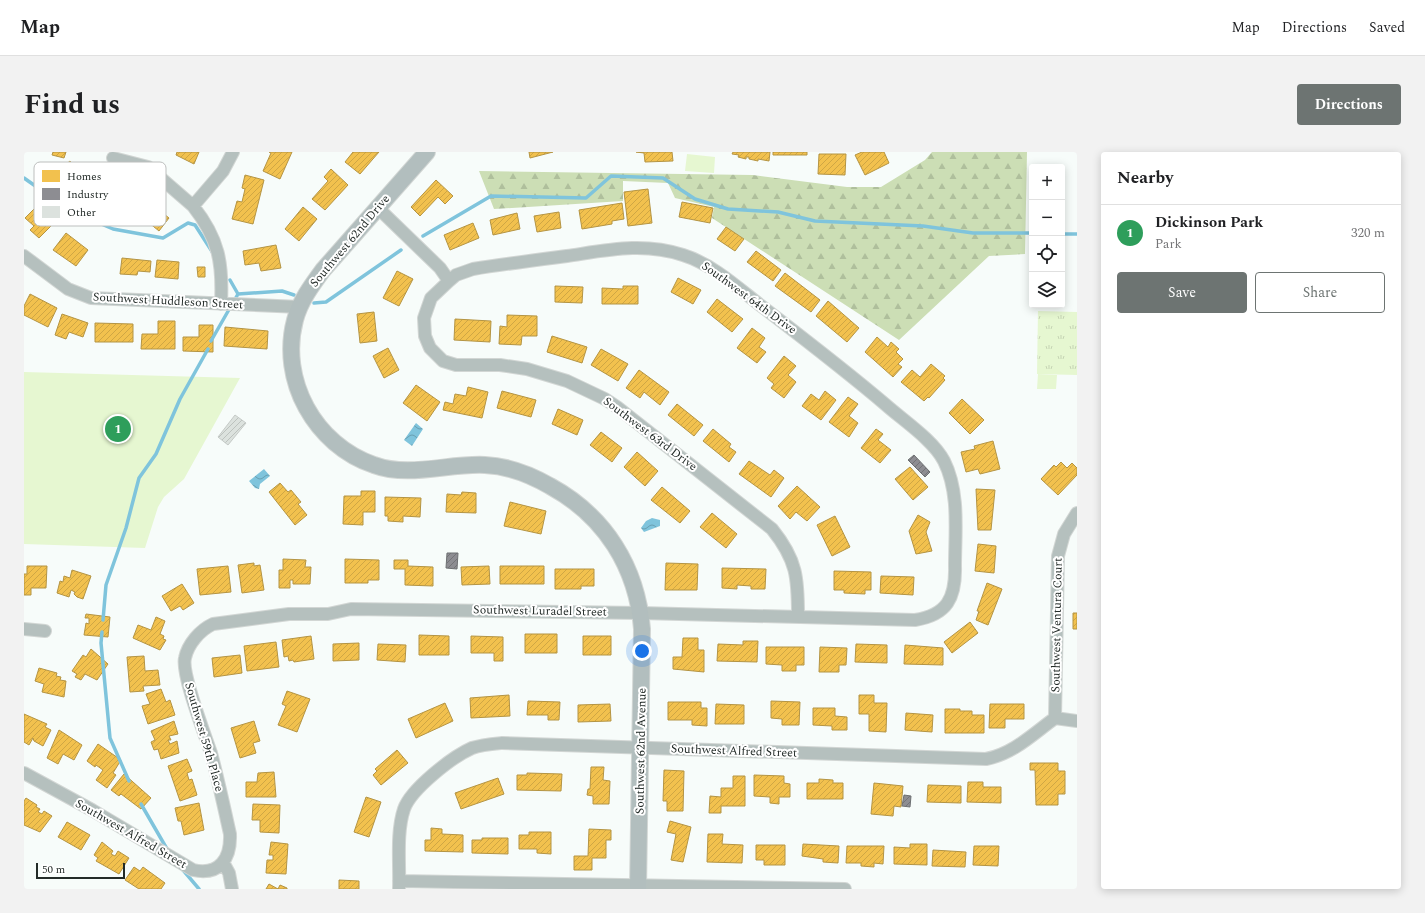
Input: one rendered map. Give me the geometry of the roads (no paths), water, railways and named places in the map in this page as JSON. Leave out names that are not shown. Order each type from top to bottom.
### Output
[{"type":"street","points":[[193,206],[223,170],[234,152]]},
{"type":"street","name":"Southwest 62nd Drive","points":[[427,152],[323,270],[300,307],[295,320],[292,340],[292,360],[294,378],[310,415],[328,437],[346,451],[374,466],[406,470],[486,465],[524,473],[549,485],[577,502],[596,520],[612,539],[630,573],[641,613]]},
{"type":"street","points":[[113,158],[129,162]]},
{"type":"street","points":[[166,183],[193,206],[204,220],[216,244],[221,265],[221,304]]},
{"type":"street","points":[[378,208],[440,268],[449,281]]},
{"type":"street","name":"Southwest 64th Drive","points":[[449,281],[456,275],[473,269],[639,247],[658,248],[685,255],[717,272],[840,366],[925,438],[943,459],[952,479],[955,497],[955,571],[953,590],[947,604],[940,612],[931,617]]},
{"type":"street","name":"Southwest Huddleson Street","points":[[24,256],[68,289],[91,298],[300,307]]},
{"type":"street","name":"Southwest 63rd Drive","points":[[449,281],[431,298],[424,318],[425,336],[430,348],[436,356],[443,361],[456,365],[500,364],[540,372],[580,386],[617,406],[772,529],[788,551],[797,575],[798,616]]},
{"type":"street","name":"Southwest Ventura Court","points":[[1055,718],[1058,556],[1064,534],[1077,513]]},
{"type":"street","name":"Southwest Luradel Street","points":[[186,675],[184,659],[192,643],[204,628],[213,624],[247,618],[289,614],[328,614],[351,609],[798,616],[915,620],[931,617]]},
{"type":"street","name":"Southwest 62nd Avenue","points":[[638,888],[643,649],[641,613]]},
{"type":"street","points":[[24,629],[45,631]]},
{"type":"street","name":"Southwest 59th Place","points":[[186,675],[211,754],[231,843],[227,857],[223,862]]},
{"type":"street","points":[[1055,718],[1077,721]]},
{"type":"street","name":"Southwest Alfred Street","points":[[399,885],[400,832],[404,809],[411,797],[423,784],[460,754],[473,748],[502,743],[986,759],[1000,756],[1014,749],[1055,718]]},
{"type":"street","name":"Southwest Alfred Street","points":[[24,773],[92,810],[193,870],[208,871],[217,867],[223,862]]},
{"type":"street","points":[[223,862],[229,873],[232,889]]},
{"type":"street","points":[[399,885],[845,889]]},
{"type":"water","points":[[416,423],[423,429],[412,446],[404,440]]},
{"type":"water","points":[[264,469],[270,476],[260,484],[259,489],[255,488],[249,481]]},
{"type":"water","points":[[652,518],[660,520],[660,526],[644,532],[641,528],[646,521]]},
{"type":"waterway","points":[[423,236],[491,196],[586,198],[611,176],[663,178],[695,199],[728,209],[778,212],[815,221],[923,226],[973,233],[1029,233]]},
{"type":"waterway","points":[[24,178],[34,185]]},
{"type":"waterway","points":[[106,226],[113,229],[163,238],[188,223],[195,225],[213,253]]},
{"type":"waterway","points":[[1065,234],[1077,234]]},
{"type":"waterway","points":[[314,303],[326,302],[401,250]]},
{"type":"waterway","points":[[230,280],[238,294]]},
{"type":"waterway","points":[[238,294],[282,291],[294,295]]},
{"type":"waterway","points":[[234,301],[238,294]]},
{"type":"waterway","points":[[211,341],[231,306]]},
{"type":"waterway","points":[[103,620],[106,585],[126,528],[139,478],[156,454],[180,399],[208,349]]},
{"type":"waterway","points":[[102,632],[101,643],[110,738],[129,781]]},
{"type":"waterway","points":[[141,804],[167,849]]},
{"type":"waterway","points":[[183,870],[199,889]]},
{"type":"place","name":"Dickinson Park","points":[[118,429]]}]
